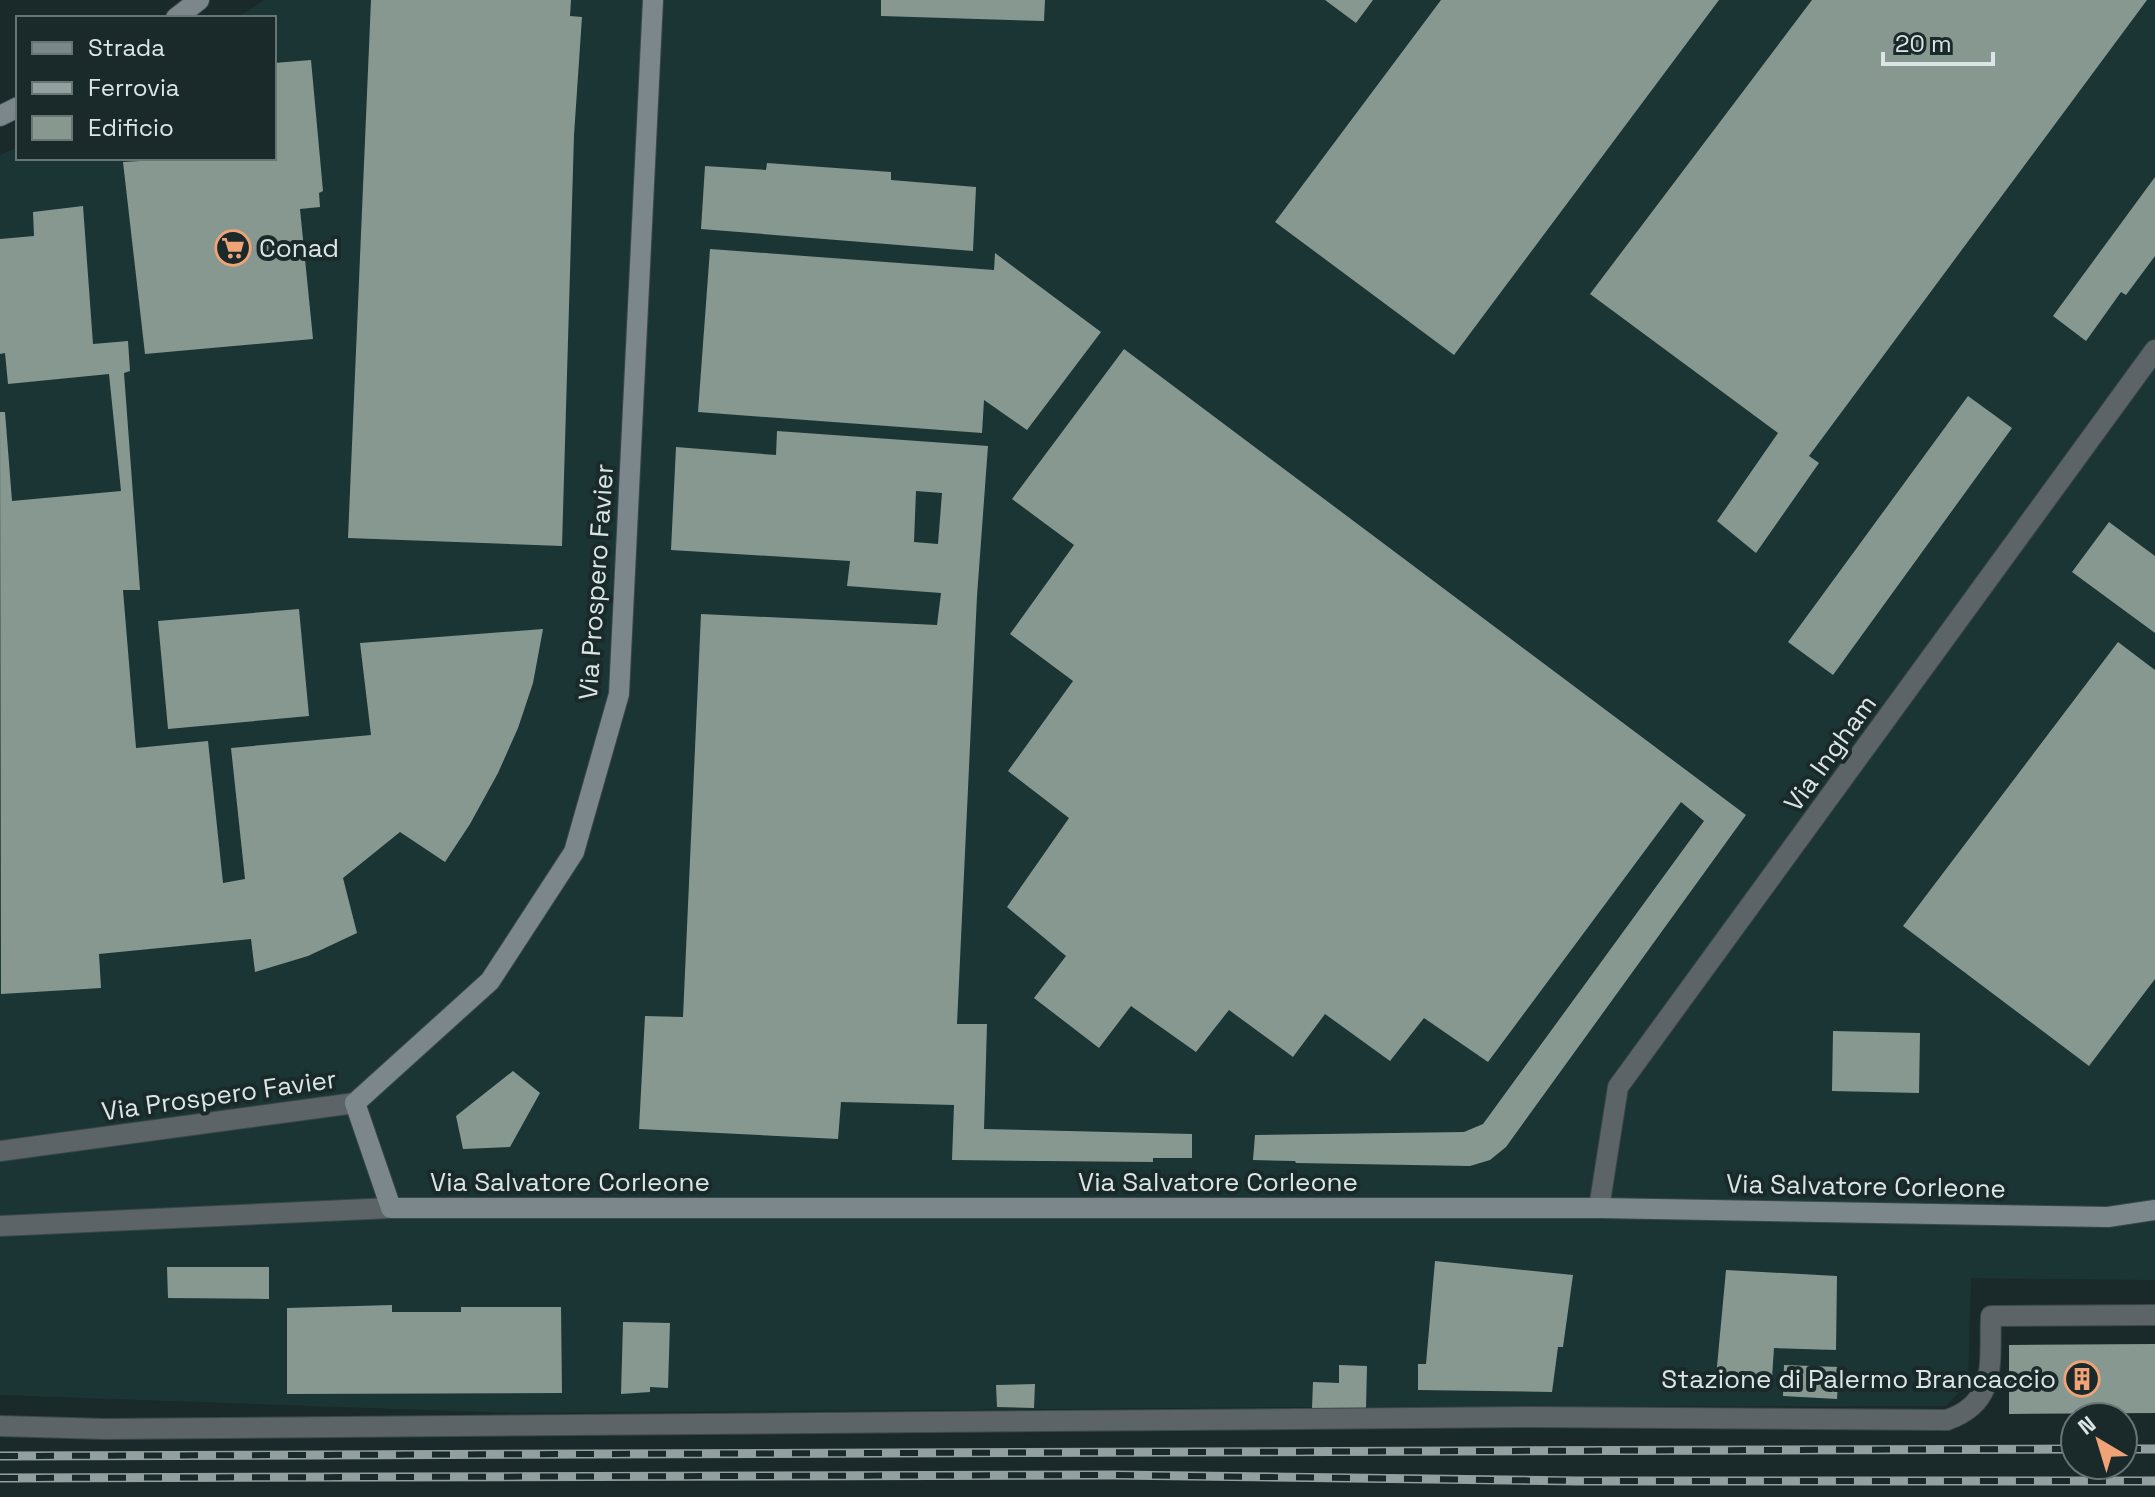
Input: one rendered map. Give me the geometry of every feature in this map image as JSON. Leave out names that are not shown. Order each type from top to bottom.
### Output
[{"type":"street","points":[[179,16],[199,0]]},
{"type":"street","name":"Via Prospero Favier","points":[[0,1151],[355,1103],[490,981],[574,852],[619,694],[653,0]]},
{"type":"street","name":"Via Ingham","points":[[1599,1208],[1618,1087],[2155,350]]},
{"type":"street","points":[[0,1226],[391,1208],[355,1103]]},
{"type":"street","name":"Via Salvatore Corleone","points":[[391,1208],[1599,1208],[2108,1217],[2155,1210]]},
{"type":"street","points":[[0,1426],[137,1429],[1512,1417],[1947,1420],[1971,1409],[1988,1385],[1991,1316],[2155,1315]]},
{"type":"shaded area","points":[[265,0],[2155,0],[2155,1280],[1971,1278],[1968,1383],[1946,1406],[512,1413],[0,1395],[0,155],[16,148],[16,160],[276,160],[276,16],[239,16]]},
{"type":"building","points":[[371,0],[571,0],[570,16],[582,17],[574,135],[562,546],[348,538]]},
{"type":"building","points":[[881,0],[1045,0],[1044,21],[881,16]]},
{"type":"building","points":[[1325,0],[1373,0],[1356,23]]},
{"type":"building","points":[[1441,0],[1719,0],[1454,355],[1275,222]]},
{"type":"building","points":[[1812,0],[2147,0],[1809,456],[1819,463],[1756,553],[1717,521],[1778,433],[1590,294]]},
{"type":"building","points":[[311,60],[323,191],[319,193],[320,207],[300,209],[313,339],[145,354],[123,162],[276,160],[276,63]]},
{"type":"building","points":[[767,163],[891,172],[891,180],[976,187],[973,251],[701,229],[705,166],[766,170]]},
{"type":"building","points":[[2155,177],[2155,256],[2126,295],[2121,292],[2086,341],[2053,316]]},
{"type":"building","points":[[83,206],[93,344],[128,341],[130,371],[124,373],[140,590],[123,590],[136,748],[208,741],[223,883],[245,879],[231,748],[371,735],[360,643],[543,629],[533,683],[518,728],[498,773],[445,862],[400,832],[343,878],[357,933],[308,956],[255,972],[251,939],[99,954],[101,988],[1,994],[0,412],[5,412],[12,501],[121,491],[109,374],[8,384],[5,353],[0,354],[0,239],[34,236],[33,212]]},
{"type":"building","points":[[710,249],[994,270],[995,253],[1101,332],[1027,430],[984,400],[982,433],[698,412]]},
{"type":"building","points":[[1124,349],[1746,815],[1506,1147],[1490,1160],[1470,1166],[1253,1160],[1255,1135],[1464,1132],[1483,1124],[1704,821],[1681,802],[1488,1062],[1424,1018],[1390,1061],[1325,1014],[1293,1057],[1229,1010],[1196,1052],[1131,1006],[1099,1048],[1034,998],[1066,956],[1007,907],[1069,818],[1008,771],[1073,681],[1010,634],[1074,545],[1012,499]]},
{"type":"building","points":[[1968,396],[2012,428],[1833,675],[1788,642]]},
{"type":"building","points":[[777,431],[988,446],[977,596],[957,1024],[987,1024],[984,1129],[1192,1134],[1192,1158],[1153,1158],[1153,1162],[952,1160],[954,1105],[841,1102],[838,1139],[639,1129],[645,1016],[683,1017],[701,614],[937,625],[941,593],[847,586],[850,561],[671,550],[676,447],[776,455]],"holes":[[[916,491],[942,493],[938,544],[914,542]]]},
{"type":"building","points":[[2109,522],[2155,556],[2155,633],[2072,572]]},
{"type":"building","points":[[299,609],[309,716],[168,729],[158,621]]},
{"type":"building","points":[[2118,642],[2155,670],[2155,979],[2089,1066],[1903,926]]},
{"type":"building","points":[[1833,1031],[1920,1033],[1919,1093],[1832,1091]]},
{"type":"building","points":[[513,1071],[540,1093],[510,1147],[463,1149],[456,1116]]},
{"type":"building","points":[[1435,1261],[1573,1275],[1563,1347],[1558,1347],[1552,1392],[1418,1390],[1418,1364],[1426,1364]]},
{"type":"building","points":[[167,1267],[269,1267],[269,1299],[168,1298]]},
{"type":"building","points":[[1726,1270],[1837,1276],[1836,1350],[1774,1348],[1772,1378],[1716,1377]]},
{"type":"building","points":[[392,1305],[392,1312],[461,1312],[461,1307],[561,1307],[562,1393],[287,1394],[287,1308]]},
{"type":"building","points":[[623,1322],[670,1323],[668,1388],[650,1387],[650,1392],[621,1394]]},
{"type":"building","name":"Stazione di Palermo Brancaccio","points":[[2155,1344],[2155,1413],[2139,1413],[2139,1401],[2059,1401],[2059,1414],[2009,1414],[2009,1345]]},
{"type":"building","points":[[1339,1365],[1367,1366],[1366,1408],[1312,1408],[1313,1382],[1339,1383]]},
{"type":"building","points":[[1784,1365],[1839,1367],[1837,1399],[1783,1396]]},
{"type":"building","points":[[1035,1384],[1034,1408],[997,1407],[996,1385]]},
{"type":"railway","points":[[0,1456],[2059,1449]]},
{"type":"railway","points":[[2139,1449],[2155,1449]]},
{"type":"railway","points":[[0,1478],[1114,1475],[1577,1481],[2155,1481]]},
{"type":"place","name":"Conad","points":[[233,248]]},
{"type":"place","name":"Stazione di Palermo Brancaccio","points":[[2082,1379]]}]
